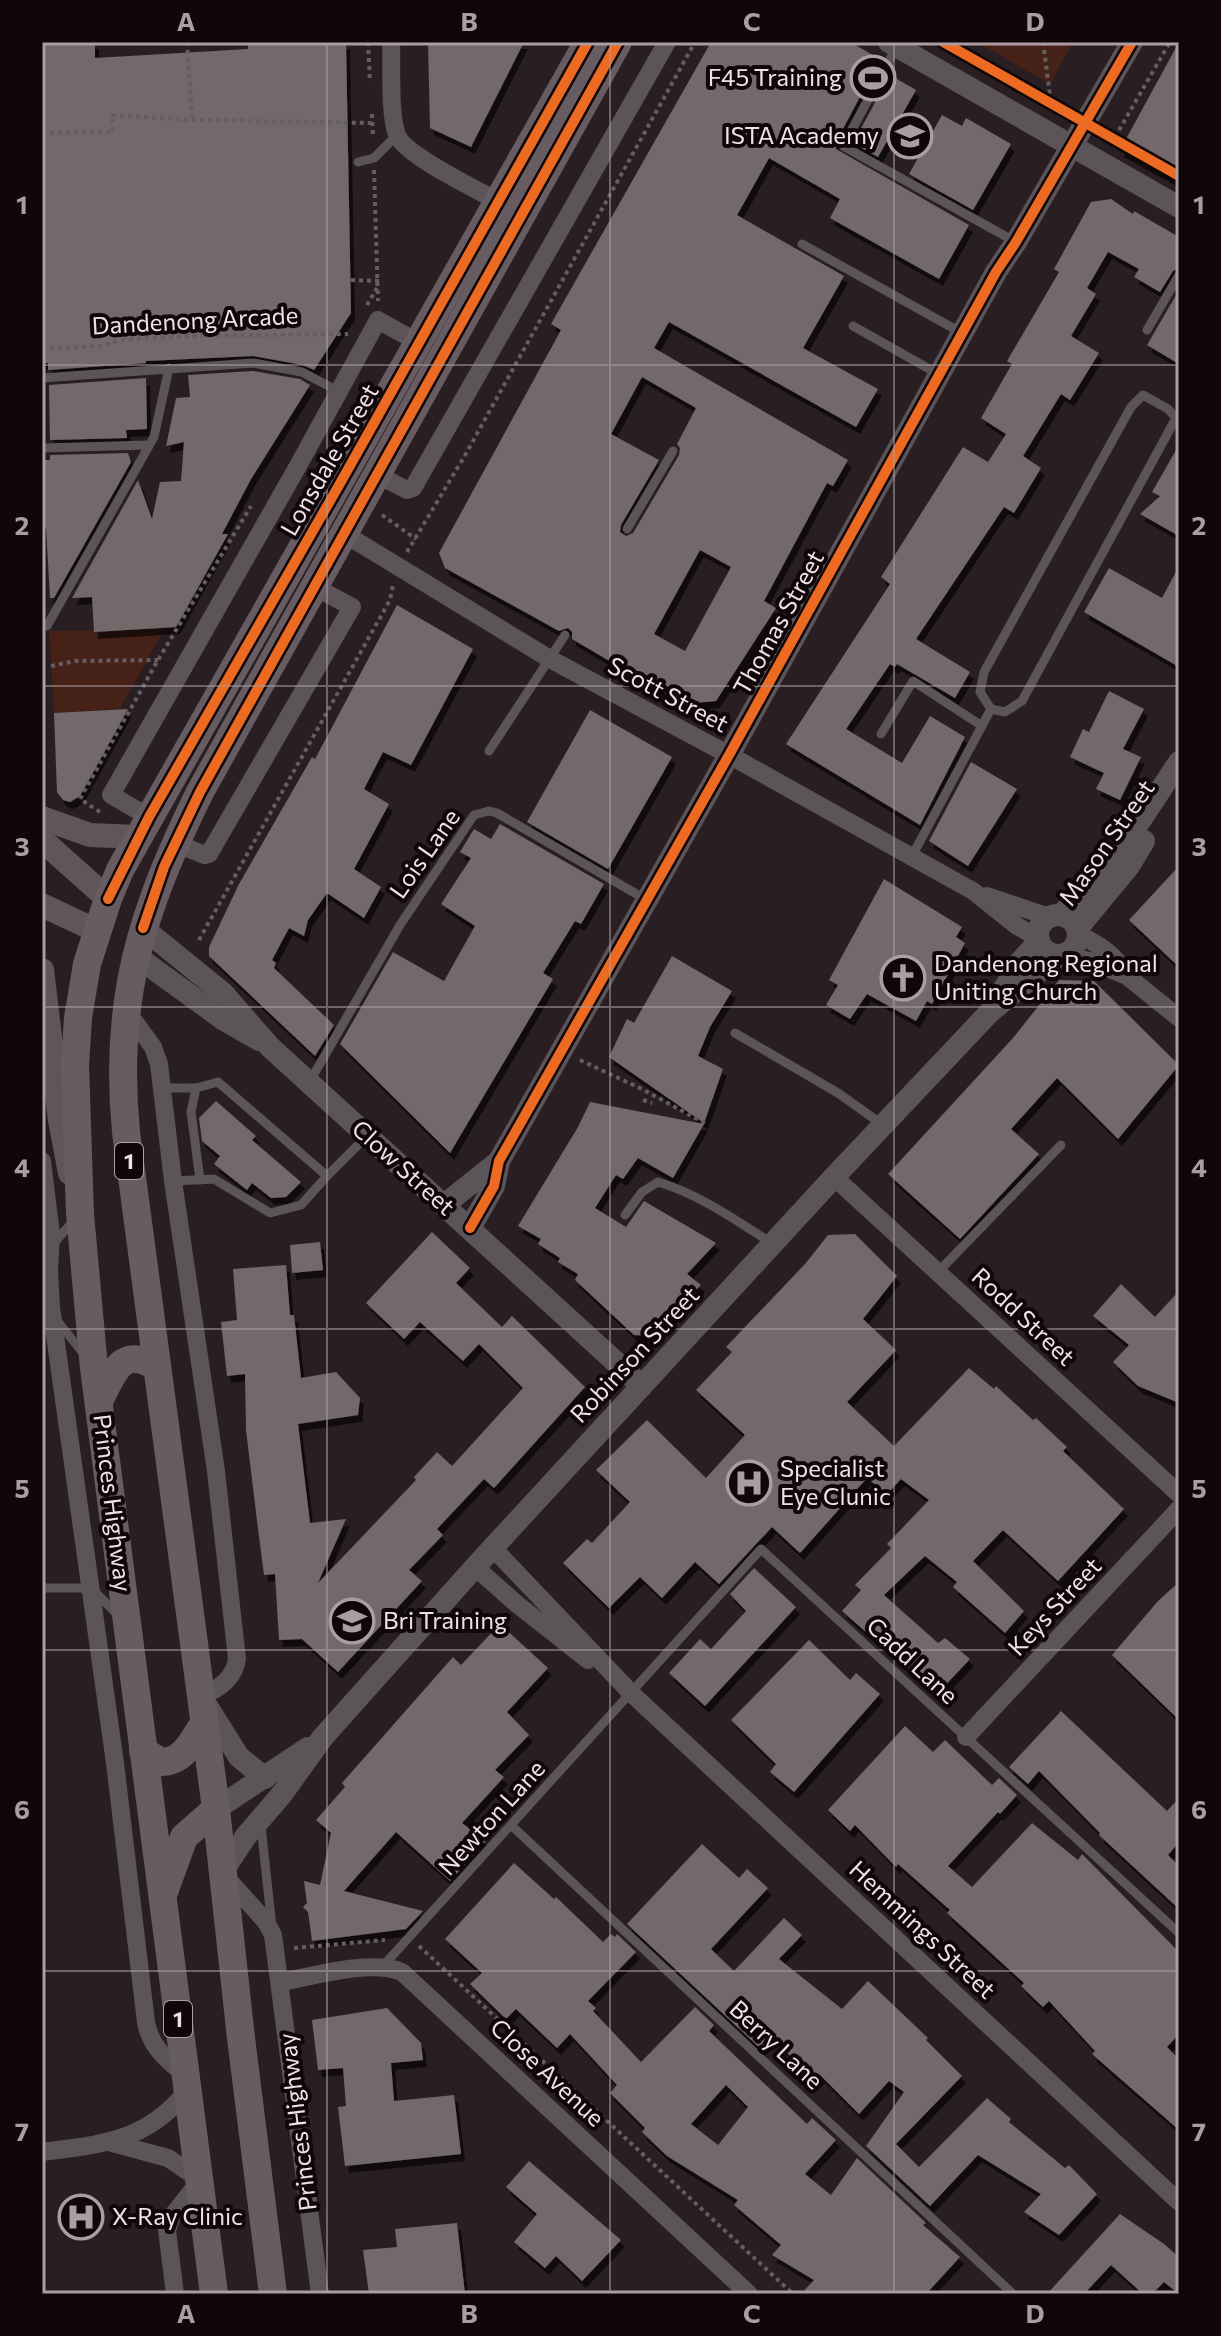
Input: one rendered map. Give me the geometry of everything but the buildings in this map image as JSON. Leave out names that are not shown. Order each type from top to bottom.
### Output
[{"type":"highway","name":"Lonsdale Street","points":[[136,956],[171,850],[376,474],[510,208],[588,42]]},
{"type":"highway","name":"Lonsdale Street","points":[[97,931],[108,899],[144,827],[419,343],[618,42]]},
{"type":"highway","name":"Clow Street","points":[[108,899],[143,928]]},
{"type":"highway","name":"Clow Street","points":[[97,931],[136,956]]},
{"type":"highway","name":"Princes Highway","points":[[97,931],[85,973],[77,1033],[80,1214],[94,1368],[214,2294]]},
{"type":"highway","name":"Princes Highway","points":[[136,956],[126,1010],[122,1067],[124,1109],[216,1809],[273,2294]]},
{"type":"highway","points":[[99,1401],[124,1361],[139,1359],[157,1367]]},
{"type":"highway","points":[[143,1751],[161,1762],[177,1759],[184,1753],[202,1710]]},
{"type":"highway","points":[[161,1900],[184,1837],[216,1809]]},
{"type":"main road","points":[[42,818],[90,835],[144,827]]},
{"type":"main road","name":"Clow Street","points":[[42,840],[108,899]]},
{"type":"main road","name":"Clow Street","points":[[42,905],[97,931]]},
{"type":"main road","points":[[42,970],[60,1120],[80,1214]]},
{"type":"street","points":[[391,42],[397,135],[413,154],[510,208]]},
{"type":"street","name":"Lonsdale Street","points":[[376,474],[407,490],[413,488],[667,42]]},
{"type":"street","name":"Thomas Street","points":[[470,1228],[494,1186],[499,1161],[645,899],[729,755],[996,272],[1132,42]]},
{"type":"street","points":[[893,44],[1179,207]]},
{"type":"street","points":[[378,320],[419,343]]},
{"type":"street","name":"Lonsdale Street","points":[[144,827],[111,795],[378,320]]},
{"type":"street","name":"Scott Street","points":[[343,533],[550,659],[973,891],[1038,940]]},
{"type":"street","points":[[171,850],[187,848],[209,854],[352,607],[313,586]]},
{"type":"street","name":"Mason Street","points":[[1066,924],[1119,853],[1179,762]]},
{"type":"street","name":"Mason Street","points":[[1066,924],[1129,866],[1179,785]]},
{"type":"street","name":"Scott Street","points":[[973,891],[1066,924],[1099,944],[1119,962],[1127,976]]},
{"type":"street","points":[[1066,924],[1076,945],[1061,955],[1049,953],[1038,940],[1039,928],[1066,924]]},
{"type":"street","name":"Clow Street","points":[[143,928],[223,993],[270,1047],[642,1386]]},
{"type":"street","name":"Robinson Street","points":[[990,1012],[1020,962],[1038,940]]},
{"type":"street","name":"Scott Street","points":[[1061,955],[1090,961],[1127,976],[1179,1018]]},
{"type":"street","name":"Robinson Street","points":[[223,1872],[246,1836],[323,1737],[475,1567],[990,1012],[1061,955]]},
{"type":"street","name":"Clow Street","points":[[136,956],[224,1020],[270,1047]]},
{"type":"street","points":[[126,1010],[155,1050],[163,1088],[173,1181],[216,1471],[237,1659],[234,1670],[202,1710],[221,1725],[237,1754],[265,1778]]},
{"type":"street","name":"Princes Highway","points":[[42,1161],[50,1249],[49,1310],[91,1588],[147,2029],[162,2054],[186,2083]]},
{"type":"street","name":"Thomas Street","points":[[444,1205],[499,1161]]},
{"type":"street","name":"Rodd Street","points":[[834,1177],[1179,1494]]},
{"type":"street","name":"Keys Street","points":[[966,1737],[1179,1509]]},
{"type":"street","name":"Hemmings Street","points":[[493,1548],[632,1694],[1179,2202]]},
{"type":"street","name":"Hemmings Street","points":[[475,1567],[529,1614],[632,1694]]},
{"type":"street","name":"Robinson Street","points":[[216,1809],[323,1737]]},
{"type":"street","name":"Princes Highway","points":[[223,1872],[266,1922],[273,1935],[320,2294]]},
{"type":"street","points":[[281,1982],[382,1967]]},
{"type":"street","name":"Close Avenue","points":[[382,1967],[393,1968],[410,1979],[749,2294]]},
{"type":"street","points":[[42,2152],[112,2143],[158,2120],[186,2083]]},
{"type":"street","points":[[112,2143],[168,2158],[199,2180],[172,2216],[167,2230],[175,2294]]},
{"type":"lane","points":[[893,44],[843,146],[1016,242]]},
{"type":"lane","points":[[358,162],[374,158],[397,135]]},
{"type":"lane","points":[[802,244],[963,334]]},
{"type":"lane","points":[[1147,330],[1179,275]]},
{"type":"lane","points":[[853,326],[940,375]]},
{"type":"lane","name":"Dandenong Arcade","points":[[42,378],[253,363],[302,372],[338,391]]},
{"type":"lane","points":[[47,626],[157,429],[169,368]]},
{"type":"lane","points":[[1143,395],[1153,398],[1176,418],[1022,701],[1005,712],[991,709],[980,692],[984,672],[1131,407],[1143,395]]},
{"type":"lane","points":[[42,448],[149,445]]},
{"type":"lane","points":[[627,529],[673,451]]},
{"type":"lane","points":[[489,751],[565,635]]},
{"type":"lane","points":[[881,734],[913,681],[982,726]]},
{"type":"lane","points":[[912,856],[991,709]]},
{"type":"lane","name":"Lois Lane","points":[[309,1082],[400,925],[474,815],[489,811],[497,813],[645,899]]},
{"type":"lane","points":[[735,1033],[838,1093],[883,1125]]},
{"type":"lane","points":[[163,1088],[196,1088],[218,1082],[327,1176]]},
{"type":"lane","points":[[196,1088],[191,1112],[200,1180]]},
{"type":"lane","points":[[173,1181],[214,1179],[270,1213],[301,1205],[368,1135]]},
{"type":"lane","points":[[939,1271],[1061,1145]]},
{"type":"lane","points":[[625,1215],[642,1192],[658,1182],[715,1209],[773,1244]]},
{"type":"lane","points":[[50,1249],[80,1214]]},
{"type":"lane","points":[[49,1310],[94,1368]]},
{"type":"lane","name":"Cadd Lane","points":[[632,1694],[761,1549],[1179,1933]]},
{"type":"lane","points":[[42,1588],[91,1588],[127,1626]]},
{"type":"lane","name":"Newton Lane","points":[[382,1967],[632,1694]]},
{"type":"lane","points":[[262,1819],[273,1935]]},
{"type":"lane","name":"Berry Lane","points":[[512,1826],[1013,2294]]},
{"type":"path","points":[[187,42],[192,120]]},
{"type":"path","points":[[368,42],[370,83]]},
{"type":"path","points":[[199,940],[390,600],[398,564],[464,457],[695,42]]},
{"type":"path","points":[[1043,42],[1046,100],[1130,148]]},
{"type":"path","points":[[1101,162],[1170,42]]},
{"type":"path","points":[[371,110],[378,320]]},
{"type":"path","points":[[42,133],[113,132],[112,115],[192,120],[372,123]]},
{"type":"path","points":[[351,280],[379,281]]},
{"type":"path","points":[[362,500],[416,539]]},
{"type":"path","points":[[51,666],[75,661],[158,660]]},
{"type":"path","points":[[597,1070],[644,1090],[708,1125]]},
{"type":"path","points":[[643,1100],[652,1103]]},
{"type":"shaded area","points":[[977,42],[1073,42],[1050,84]]},
{"type":"shaded area","points":[[165,628],[120,709],[54,713],[49,631]]},
{"type":"cycle path","points":[[108,899],[149,817],[588,42]]},
{"type":"cycle path","points":[[143,928],[164,867],[200,792],[618,42]]},
{"type":"cycle path","points":[[943,42],[1179,176]]},
{"type":"cycle path","points":[[470,1228],[494,1186],[499,1161],[729,755],[996,272],[1132,42]]},
{"type":"place","name":"F45 Training","points":[[873,78]]},
{"type":"place","name":"ISTA Academy","points":[[910,136]]},
{"type":"place","name":"Dandenong Regional Uniting Church","points":[[903,978]]},
{"type":"place","name":"Specialist Eye Clunic","points":[[749,1483]]},
{"type":"place","name":"Bri Training","points":[[352,1621]]},
{"type":"place","name":"X-Ray Clinic","points":[[81,2217]]}]
